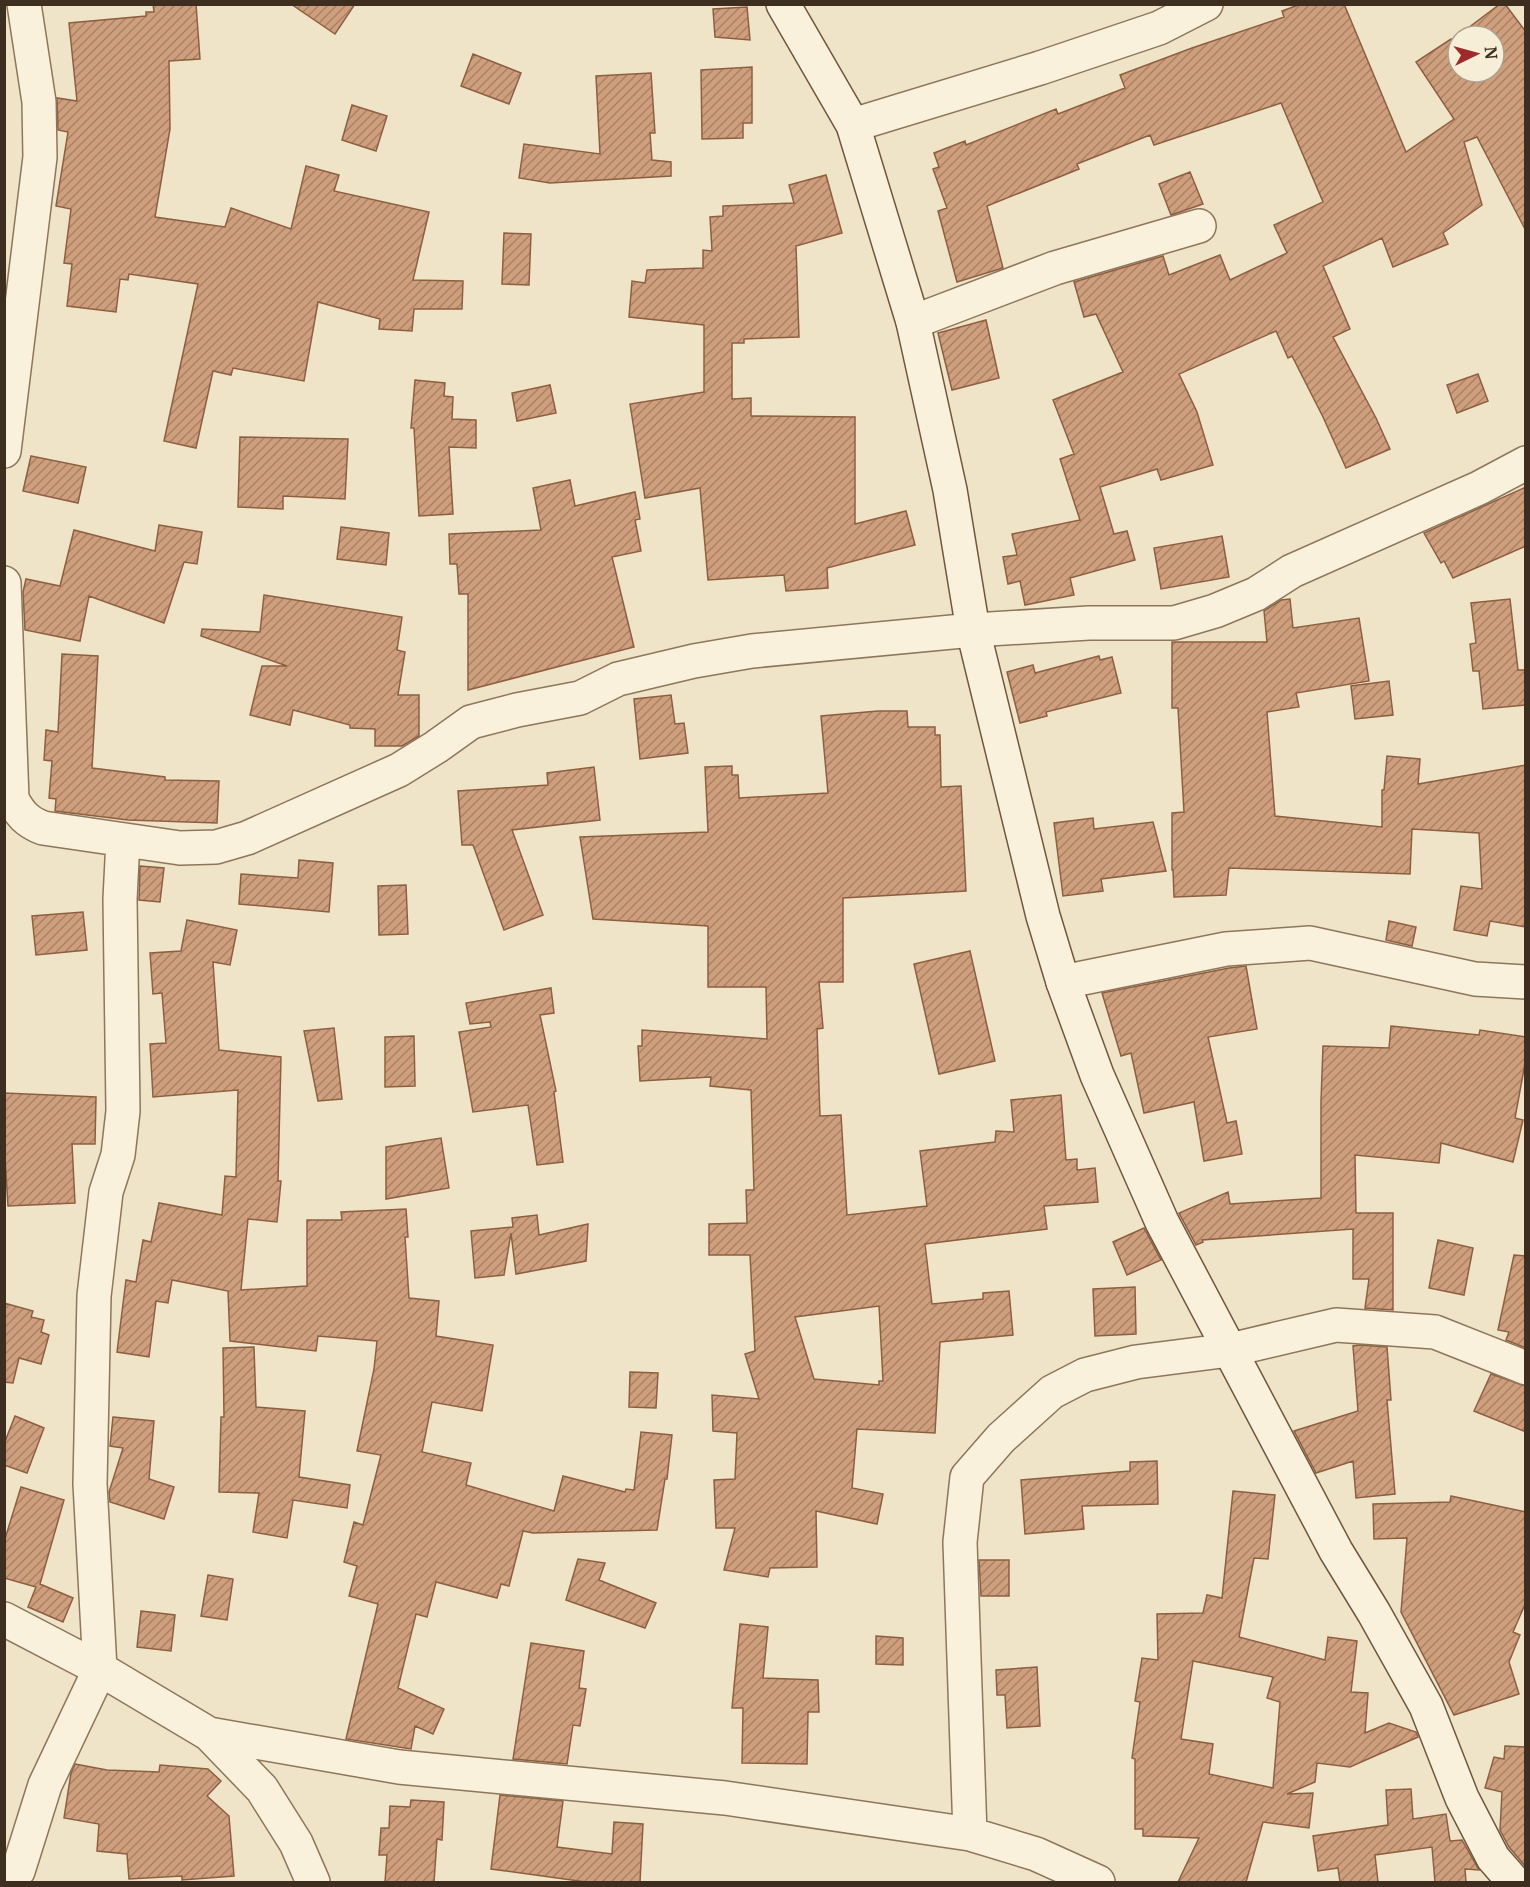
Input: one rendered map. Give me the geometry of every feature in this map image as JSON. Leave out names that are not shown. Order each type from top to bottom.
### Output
[{"type":"street","points":[[4,451],[9,370],[40,157],[39,102],[24,4]]},
{"type":"street","points":[[783,4],[853,125],[913,322],[950,490],[973,630],[1043,916],[1063,982],[1097,1075],[1162,1222],[1336,1551],[1426,1706],[1462,1798],[1493,1858],[1514,1882]]},
{"type":"street","points":[[853,125],[1040,68],[1159,28],[1206,4]]},
{"type":"street","points":[[913,322],[1055,268],[1199,226]]},
{"type":"street","points":[[4,583],[12,799],[20,813],[30,823],[37,826],[180,848],[216,847],[248,838],[399,770],[471,722],[517,710],[580,698],[618,679],[694,661],[752,651],[973,630],[1089,623],[1174,623],[1215,611],[1256,594],[1292,571],[1479,488],[1526,463]]},
{"type":"street","points":[[8,1882],[18,1871],[45,1785],[100,1669],[90,1484],[94,1296],[106,1192],[118,1155],[123,1111],[120,899],[123,840]]},
{"type":"street","points":[[1063,982],[1226,949],[1310,943],[1475,979],[1526,982]]},
{"type":"street","points":[[970,1834],[960,1542],[967,1476],[1001,1438],[1052,1392],[1085,1375],[1136,1362],[1230,1350],[1336,1325],[1435,1332],[1526,1368]]},
{"type":"street","points":[[4,1619],[100,1669],[209,1734],[262,1789],[296,1843],[312,1882]]},
{"type":"street","points":[[209,1734],[399,1767],[725,1798],[970,1834],[1036,1854],[1098,1882]]},
{"type":"building","points":[[153,4],[196,4],[200,59],[169,61],[170,129],[155,217],[225,227],[231,208],[291,229],[306,166],[339,175],[334,191],[429,212],[413,280],[463,281],[462,309],[414,309],[412,331],[379,329],[380,319],[318,302],[304,381],[233,368],[231,375],[213,371],[196,448],[164,441],[198,284],[129,274],[128,280],[120,279],[116,312],[67,306],[72,264],[64,263],[71,209],[56,206],[68,132],[58,130],[57,98],[77,101],[69,23],[146,16],[146,12],[154,12]]},
{"type":"building","points":[[291,4],[355,4],[335,34]]},
{"type":"building","points":[[1301,4],[1344,4],[1406,152],[1454,119],[1416,62],[1446,42],[1446,84],[1506,84],[1506,24],[1473,24],[1500,4],[1505,4],[1526,32],[1526,231],[1477,137],[1464,142],[1482,205],[1443,233],[1448,244],[1393,267],[1382,238],[1323,266],[1350,329],[1333,337],[1390,449],[1346,468],[1292,356],[1288,358],[1276,331],[1179,374],[1197,412],[1213,465],[1161,480],[1157,469],[1100,487],[1114,534],[1127,531],[1135,560],[1070,578],[1074,595],[1025,605],[1020,581],[1008,584],[1003,557],[1017,555],[1012,534],[1080,520],[1060,459],[1074,454],[1053,400],[1123,372],[1096,314],[1084,317],[1074,282],[1163,256],[1169,275],[1220,255],[1230,280],[1287,253],[1274,225],[1323,202],[1281,103],[1154,145],[1150,135],[1077,164],[1079,169],[987,206],[1003,268],[957,282],[938,211],[947,208],[933,169],[939,167],[934,153],[965,141],[966,145],[1056,109],[1058,114],[1125,88],[1120,75],[1284,17],[1282,11]]},
{"type":"building","points":[[747,7],[750,40],[715,37],[713,9]]},
{"type":"building","points":[[473,54],[521,73],[509,104],[461,86]]},
{"type":"building","points":[[752,67],[752,123],[743,123],[743,138],[702,139],[701,70]]},
{"type":"building","points":[[651,73],[655,133],[650,133],[652,160],[671,162],[671,176],[550,183],[519,178],[524,144],[600,154],[596,76]]},
{"type":"building","points":[[352,105],[387,116],[376,151],[342,140]]},
{"type":"building","points":[[1190,172],[1203,204],[1171,215],[1159,184]]},
{"type":"building","points":[[826,175],[842,233],[796,246],[799,337],[744,339],[744,343],[732,343],[732,399],[751,398],[751,416],[855,417],[855,524],[906,511],[915,545],[827,568],[828,588],[786,591],[784,575],[708,580],[700,488],[645,498],[630,404],[704,392],[704,325],[629,317],[632,281],[645,283],[647,270],[703,268],[703,250],[712,251],[710,217],[723,216],[723,206],[794,203],[789,185]]},
{"type":"building","points":[[504,233],[531,234],[529,285],[502,284]]},
{"type":"building","points":[[986,320],[999,378],[952,390],[938,333]]},
{"type":"building","points":[[1478,374],[1488,401],[1457,413],[1447,385]]},
{"type":"building","points":[[415,380],[445,383],[444,396],[453,397],[452,419],[476,420],[476,448],[449,447],[453,514],[419,516],[414,428],[411,428]]},
{"type":"building","points":[[550,385],[556,413],[517,421],[512,393]]},
{"type":"building","points":[[240,437],[348,439],[345,499],[283,496],[283,509],[238,507]]},
{"type":"building","points":[[31,456],[86,467],[78,503],[23,491]]},
{"type":"building","points":[[570,480],[575,506],[635,492],[640,519],[635,520],[641,551],[612,557],[634,647],[468,690],[468,594],[459,594],[457,564],[450,564],[449,534],[541,530],[533,488]]},
{"type":"building","points":[[1526,487],[1526,546],[1453,578],[1444,561],[1441,563],[1424,533]]},
{"type":"building","points":[[159,525],[202,532],[197,564],[184,562],[164,623],[89,596],[80,641],[25,630],[23,592],[26,579],[60,586],[74,530],[155,551]]},
{"type":"building","points":[[341,527],[389,533],[386,565],[337,559]]},
{"type":"building","points":[[1222,536],[1229,577],[1161,589],[1154,548]]},
{"type":"building","points":[[264,595],[402,617],[397,650],[405,652],[398,695],[419,695],[419,736],[402,746],[375,746],[375,729],[350,728],[350,725],[293,710],[290,725],[250,715],[262,666],[287,666],[201,636],[202,629],[260,632]]},
{"type":"building","points":[[1290,599],[1293,628],[1359,618],[1369,681],[1296,693],[1299,707],[1267,712],[1275,816],[1382,827],[1382,790],[1384,790],[1387,756],[1420,759],[1418,784],[1526,765],[1526,927],[1490,921],[1487,936],[1454,930],[1461,886],[1482,889],[1479,833],[1412,829],[1410,874],[1229,868],[1226,895],[1174,897],[1172,813],[1184,812],[1178,708],[1172,708],[1172,642],[1267,642],[1264,611],[1281,600]]},
{"type":"building","points":[[1510,599],[1518,670],[1526,670],[1526,705],[1483,709],[1479,671],[1473,671],[1470,644],[1476,643],[1471,603]]},
{"type":"building","points":[[62,654],[98,656],[92,768],[165,777],[165,780],[219,781],[217,823],[128,820],[55,811],[56,799],[49,798],[52,761],[44,760],[46,730],[58,732]]},
{"type":"building","points":[[1099,656],[1100,660],[1112,657],[1121,693],[1046,712],[1047,716],[1020,723],[1007,672],[1033,665],[1035,673]]},
{"type":"building","points":[[1389,681],[1393,715],[1355,719],[1351,686]]},
{"type":"building","points":[[671,695],[675,724],[684,723],[688,753],[640,759],[634,699]]},
{"type":"building","points":[[907,711],[908,727],[935,727],[935,735],[940,735],[941,787],[961,786],[966,891],[843,898],[843,982],[819,982],[823,1028],[817,1029],[820,1116],[841,1115],[847,1215],[927,1206],[920,1151],[995,1142],[996,1131],[1014,1132],[1011,1100],[1061,1095],[1066,1160],[1077,1159],[1077,1170],[1095,1168],[1098,1202],[1044,1206],[1047,1229],[925,1244],[932,1304],[983,1299],[983,1293],[1009,1291],[1013,1335],[940,1342],[935,1433],[857,1429],[852,1488],[883,1494],[877,1524],[816,1511],[817,1567],[770,1568],[768,1577],[724,1570],[735,1528],[716,1528],[714,1480],[735,1479],[737,1433],[713,1431],[712,1395],[759,1399],[745,1354],[755,1351],[750,1255],[709,1255],[709,1224],[747,1223],[746,1190],[754,1190],[751,1090],[710,1086],[711,1077],[640,1081],[638,1046],[642,1046],[642,1030],[767,1039],[766,987],[708,987],[708,926],[593,919],[580,837],[708,832],[705,767],[732,766],[732,775],[738,775],[739,798],[828,793],[821,716]],"holes":[[[879,1306],[883,1381],[879,1381],[879,1385],[814,1379],[795,1317]]]},
{"type":"building","points":[[594,767],[600,820],[512,830],[543,915],[504,930],[473,845],[462,845],[458,791],[548,785],[547,773]]},
{"type":"building","points":[[1093,818],[1094,829],[1153,822],[1166,871],[1101,879],[1103,891],[1063,896],[1054,823]]},
{"type":"building","points":[[299,860],[333,863],[329,912],[239,904],[241,874],[298,878]]},
{"type":"building","points":[[140,866],[164,868],[160,902],[139,900]]},
{"type":"building","points":[[406,885],[408,934],[379,935],[378,886]]},
{"type":"building","points":[[83,912],[87,950],[36,955],[32,916]]},
{"type":"building","points":[[187,920],[237,930],[230,965],[213,962],[219,1050],[281,1057],[278,1181],[281,1181],[277,1222],[248,1219],[241,1290],[307,1286],[307,1220],[342,1220],[341,1212],[406,1209],[408,1237],[405,1237],[409,1298],[439,1301],[436,1336],[493,1345],[482,1411],[432,1402],[422,1452],[471,1463],[466,1485],[554,1511],[563,1476],[625,1492],[626,1489],[634,1490],[641,1432],[672,1435],[667,1479],[665,1479],[657,1530],[533,1533],[523,1531],[509,1586],[501,1584],[497,1598],[436,1582],[427,1617],[416,1614],[398,1688],[444,1709],[433,1734],[415,1726],[411,1749],[346,1739],[378,1604],[349,1596],[357,1566],[344,1562],[354,1522],[363,1525],[381,1455],[357,1451],[374,1369],[377,1341],[318,1336],[316,1351],[230,1341],[228,1291],[172,1280],[168,1303],[156,1301],[149,1357],[117,1352],[126,1280],[136,1282],[143,1240],[151,1242],[159,1203],[222,1215],[225,1176],[236,1177],[238,1090],[153,1097],[150,1044],[166,1043],[162,993],[153,994],[150,953],[181,951]]},
{"type":"building","points":[[1389,921],[1416,927],[1412,946],[1386,940]]},
{"type":"building","points":[[970,951],[995,1061],[939,1074],[914,964]]},
{"type":"building","points":[[1246,966],[1257,1029],[1208,1037],[1227,1123],[1236,1121],[1242,1154],[1204,1161],[1194,1102],[1144,1113],[1131,1053],[1121,1056],[1102,993]]},
{"type":"building","points":[[551,988],[554,1013],[540,1015],[556,1091],[554,1092],[563,1162],[537,1165],[528,1105],[473,1112],[459,1032],[491,1027],[490,1022],[470,1024],[466,1003]]},
{"type":"building","points":[[1391,1026],[1479,1035],[1480,1030],[1526,1037],[1526,1058],[1515,1118],[1523,1120],[1513,1162],[1441,1143],[1439,1163],[1355,1155],[1356,1213],[1393,1213],[1393,1310],[1365,1308],[1369,1279],[1353,1279],[1353,1229],[1202,1240],[1203,1242],[1196,1245],[1179,1213],[1228,1192],[1230,1204],[1321,1198],[1323,1046],[1389,1048]]},
{"type":"building","points":[[334,1028],[342,1099],[318,1101],[304,1031]]},
{"type":"building","points":[[414,1036],[415,1086],[385,1087],[385,1037]]},
{"type":"building","points":[[4,1093],[96,1097],[95,1144],[72,1144],[75,1203],[8,1206]]},
{"type":"building","points":[[441,1138],[449,1188],[386,1199],[386,1147]]},
{"type":"building","points":[[537,1215],[539,1235],[588,1224],[586,1261],[516,1274],[511,1233],[504,1275],[475,1278],[471,1231],[513,1227],[512,1218]]},
{"type":"building","points":[[1144,1228],[1161,1260],[1127,1275],[1113,1242]]},
{"type":"building","points":[[1438,1240],[1473,1248],[1464,1295],[1429,1288]]},
{"type":"building","points":[[1514,1255],[1526,1256],[1526,1348],[1506,1340],[1509,1332],[1498,1330]]},
{"type":"building","points":[[1135,1287],[1136,1334],[1095,1336],[1093,1289]]},
{"type":"building","points":[[4,1303],[33,1311],[31,1317],[44,1320],[41,1332],[49,1335],[41,1364],[19,1358],[13,1383],[4,1382]]},
{"type":"building","points":[[1353,1346],[1387,1347],[1391,1400],[1387,1400],[1395,1494],[1356,1498],[1353,1461],[1316,1473],[1294,1431],[1358,1411]]},
{"type":"building","points":[[254,1347],[256,1407],[305,1411],[299,1477],[350,1485],[347,1508],[293,1500],[287,1538],[253,1532],[259,1493],[219,1492],[221,1417],[224,1417],[223,1348]]},
{"type":"building","points":[[630,1372],[658,1373],[656,1408],[629,1407]]},
{"type":"building","points":[[1491,1374],[1526,1386],[1526,1432],[1474,1411]]},
{"type":"building","points":[[15,1416],[44,1428],[27,1473],[4,1465],[4,1444]]},
{"type":"building","points":[[113,1417],[154,1421],[149,1479],[174,1487],[164,1519],[110,1502],[109,1492],[123,1448],[110,1446]]},
{"type":"building","points":[[1157,1461],[1158,1504],[1082,1506],[1084,1529],[1025,1534],[1021,1480],[1130,1471],[1130,1462]]},
{"type":"building","points":[[21,1487],[64,1500],[40,1584],[73,1598],[63,1622],[28,1607],[36,1587],[4,1578],[4,1542]]},
{"type":"building","points":[[1233,1491],[1275,1495],[1268,1559],[1254,1558],[1239,1637],[1325,1660],[1328,1637],[1357,1641],[1351,1692],[1368,1693],[1365,1733],[1389,1723],[1416,1732],[1418,1737],[1350,1767],[1317,1763],[1315,1782],[1287,1794],[1313,1793],[1309,1828],[1263,1822],[1246,1882],[1178,1882],[1199,1838],[1143,1836],[1143,1829],[1135,1829],[1135,1759],[1132,1758],[1140,1702],[1135,1701],[1142,1658],[1158,1660],[1157,1614],[1203,1613],[1207,1595],[1222,1598]],"holes":[[[1193,1661],[1273,1677],[1267,1698],[1280,1702],[1273,1788],[1209,1774],[1213,1744],[1181,1739]]]},
{"type":"building","points":[[1451,1496],[1526,1512],[1526,1602],[1513,1632],[1520,1635],[1509,1662],[1519,1694],[1454,1715],[1401,1612],[1407,1538],[1374,1539],[1373,1504],[1450,1502]]},
{"type":"building","points":[[578,1559],[605,1563],[599,1580],[656,1603],[645,1628],[566,1600]]},
{"type":"building","points":[[979,1560],[1009,1560],[1009,1596],[981,1596]]},
{"type":"building","points":[[208,1575],[233,1579],[227,1620],[201,1616]]},
{"type":"building","points":[[141,1611],[175,1615],[171,1651],[137,1647]]},
{"type":"building","points":[[740,1624],[768,1627],[763,1678],[818,1680],[819,1712],[808,1712],[807,1764],[742,1763],[743,1708],[732,1708]]},
{"type":"building","points":[[876,1636],[903,1638],[903,1665],[876,1664]]},
{"type":"building","points":[[531,1643],[584,1651],[579,1688],[586,1689],[580,1726],[573,1725],[567,1764],[513,1759]]},
{"type":"building","points":[[1037,1667],[1040,1726],[1007,1728],[1005,1695],[997,1695],[996,1670]]},
{"type":"building","points":[[1505,1746],[1526,1747],[1526,1867],[1509,1847],[1500,1830],[1502,1792],[1485,1788],[1494,1757],[1504,1759]]},
{"type":"building","points":[[75,1764],[107,1770],[159,1772],[160,1765],[208,1769],[221,1781],[207,1796],[229,1816],[234,1876],[182,1880],[182,1876],[129,1879],[127,1854],[97,1851],[99,1824],[64,1818],[71,1773]]},
{"type":"building","points":[[1411,1789],[1413,1819],[1446,1814],[1450,1841],[1462,1840],[1479,1870],[1465,1869],[1466,1882],[1435,1882],[1432,1847],[1375,1855],[1378,1882],[1340,1882],[1338,1868],[1318,1871],[1313,1836],[1388,1825],[1386,1790]]},
{"type":"building","points":[[500,1795],[563,1801],[557,1847],[612,1854],[614,1822],[643,1824],[640,1882],[586,1882],[491,1869]]},
{"type":"building","points":[[411,1800],[444,1802],[442,1840],[437,1839],[434,1882],[385,1882],[387,1855],[379,1855],[381,1828],[389,1828],[390,1806],[410,1807]]}]
